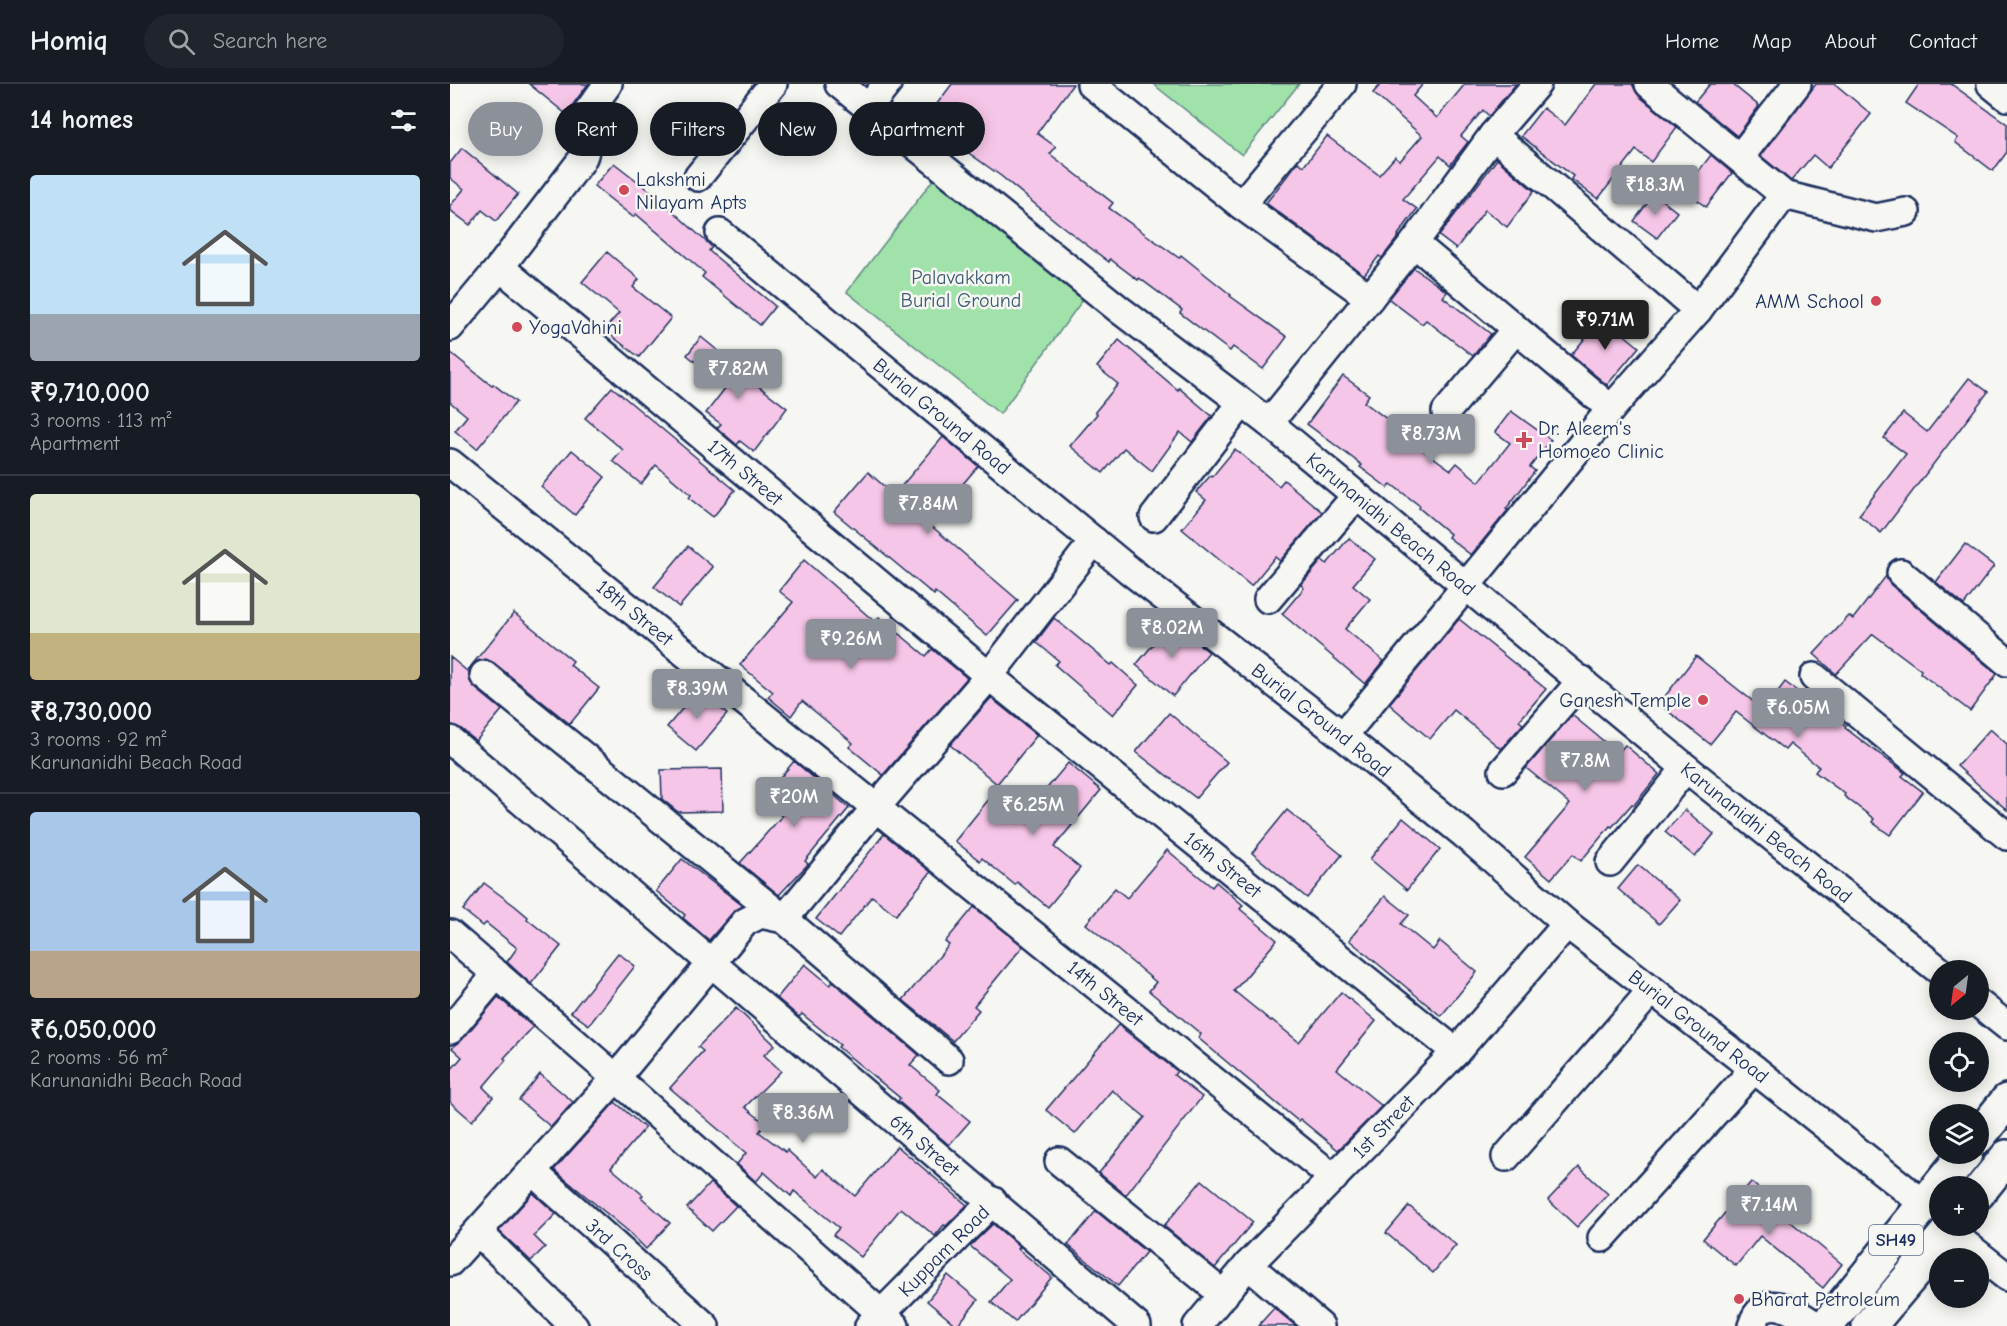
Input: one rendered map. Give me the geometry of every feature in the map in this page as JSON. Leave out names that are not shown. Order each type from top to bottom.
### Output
[{"type":"main road","points":[[1989,1123],[2007,1101]]},
{"type":"main road","points":[[1989,1179],[2007,1157]]},
{"type":"main road","name":"SH49","points":[[1826,1326],[1957,1164]]},
{"type":"main road","name":"SH49","points":[[1869,1326],[1944,1236]]},
{"type":"street","points":[[450,327],[500,267],[585,154],[585,145],[576,132],[577,126],[608,84]]},
{"type":"street","points":[[698,177],[773,84]]},
{"type":"street","name":"Karunanidhi Beach Road","points":[[839,84],[861,102]]},
{"type":"street","points":[[873,102],[887,84]]},
{"type":"street","points":[[1091,84],[1241,205],[1370,298]]},
{"type":"street","points":[[1241,205],[1342,84]]},
{"type":"street","points":[[1269,423],[1414,243],[1493,135],[1537,84]]},
{"type":"street","points":[[1649,84],[1784,195],[1876,218],[1906,212]]},
{"type":"street","points":[[1740,157],[1797,84]]},
{"type":"street","points":[[1991,84],[2007,97]]},
{"type":"street","points":[[1493,135],[1698,310]]},
{"type":"street","name":"Karunanidhi Beach Road","points":[[928,156],[1120,310],[1269,423],[1686,768],[1929,962]]},
{"type":"street","points":[[1350,728],[1611,409],[1698,310],[1784,195]]},
{"type":"street","name":"Burial Ground Road","points":[[720,232],[1094,541],[1350,728],[1464,834],[1567,924],[1924,1204]]},
{"type":"street","points":[[1414,243],[1611,409]]},
{"type":"street","name":"17th Street","points":[[500,267],[989,676]]},
{"type":"street","points":[[1446,412],[1516,329]]},
{"type":"street","points":[[1154,518],[1242,403]]},
{"type":"street","name":"18th Street","points":[[450,463],[877,806]]},
{"type":"street","points":[[1268,599],[1356,496]]},
{"type":"street","points":[[784,920],[877,806],[989,676],[1094,541]]},
{"type":"street","points":[[1901,573],[2007,662]]},
{"type":"street","points":[[484,675],[784,920],[949,1060]]},
{"type":"street","name":"16th Street","points":[[989,676],[1456,1052]]},
{"type":"street","points":[[1814,677],[2007,836]]},
{"type":"street","points":[[1503,771],[1582,680]]},
{"type":"street","name":"6th Street","points":[[450,740],[1137,1326]]},
{"type":"street","points":[[1610,862],[1686,768]]},
{"type":"street","name":"14th Street","points":[[877,806],[1334,1178]]},
{"type":"street","points":[[450,1262],[616,1078],[745,922],[761,914],[784,920]]},
{"type":"street","name":"1st Street","points":[[1197,1326],[1248,1265],[1456,1052],[1567,924]]},
{"type":"street","points":[[450,934],[616,1078],[882,1322]]},
{"type":"street","points":[[450,1030],[497,974]]},
{"type":"street","points":[[1506,1157],[1652,990]]},
{"type":"street","points":[[1989,1012],[2007,1026]]},
{"type":"street","points":[[1602,1238],[1754,1069]]},
{"type":"street","points":[[1059,1161],[1224,1295]]},
{"type":"street","name":"3rd Cross","points":[[532,1172],[705,1326]]},
{"type":"street","name":"Kuppam Road","points":[[882,1322],[993,1201]]},
{"type":"street","points":[[478,1232],[574,1326]]},
{"type":"street","points":[[1960,1236],[2007,1277]]},
{"type":"street","points":[[1248,1265],[1320,1326]]},
{"type":"street","points":[[1752,1326],[1760,1312],[1768,1306],[1777,1305],[1817,1326]]},
{"type":"green space","points":[[1153,84],[1299,84],[1242,155]]},
{"type":"green space","name":"Palavakkam Burial Ground","points":[[936,176],[1087,294],[1000,414],[847,292]]},
{"type":"building","points":[[529,84],[588,84],[575,102],[555,102],[555,105]]},
{"type":"building","points":[[952,84],[1073,84],[1037,133],[1056,147],[1050,154],[1113,203],[1109,208],[1179,258],[1181,255],[1230,296],[1287,337],[1263,369],[1233,347],[1230,351],[1180,313],[1182,310],[1110,259],[1109,262],[973,156],[985,156],[985,102],[938,102]]},
{"type":"building","points":[[1381,84],[1423,84],[1413,96],[1437,118],[1465,84],[1516,84],[1489,116],[1483,110],[1461,136],[1468,142],[1450,165],[1440,156],[1403,199],[1417,209],[1382,258],[1379,256],[1364,275],[1266,203],[1298,162],[1304,166],[1327,136],[1379,175],[1395,157],[1400,161],[1422,136],[1373,93]]},
{"type":"building","points":[[1596,84],[1632,84],[1639,96],[1677,127],[1651,162],[1636,150],[1598,199],[1571,179],[1573,176],[1521,136],[1543,108],[1565,125]]},
{"type":"building","points":[[1710,84],[1732,84],[1759,106],[1737,136],[1695,102]]},
{"type":"building","points":[[1816,84],[1835,84],[1871,114],[1828,168],[1813,155],[1791,181],[1761,156]]},
{"type":"building","points":[[1919,84],[1951,84],[2007,124],[2007,152],[1993,171],[1955,142],[1958,138],[1906,103]]},
{"type":"building","points":[[462,148],[468,153],[468,156],[472,156],[518,194],[496,221],[482,210],[470,225],[450,210],[450,206],[464,189],[450,178],[450,163]]},
{"type":"building","points":[[1711,155],[1732,173],[1706,207],[1684,190]]},
{"type":"building","points":[[1497,159],[1534,191],[1507,227],[1485,210],[1456,249],[1439,236]]},
{"type":"building","points":[[614,163],[654,194],[712,247],[709,251],[775,306],[760,325],[702,277],[705,273],[636,214],[633,217],[594,186]]},
{"type":"building","points":[[1654,194],[1677,212],[1657,238],[1634,221]]},
{"type":"building","points":[[607,252],[639,279],[633,287],[671,318],[639,357],[604,330],[619,313],[582,282]]},
{"type":"building","points":[[1414,268],[1447,292],[1443,297],[1491,334],[1473,356],[1426,320],[1422,324],[1389,299]]},
{"type":"building","points":[[1603,317],[1639,347],[1607,385],[1571,355]]},
{"type":"building","points":[[701,337],[733,363],[731,365],[787,408],[754,452],[740,441],[737,445],[717,428],[721,424],[706,413],[726,387],[687,355]]},
{"type":"building","points":[[1119,340],[1212,416],[1192,442],[1180,432],[1152,471],[1124,448],[1103,473],[1070,446],[1118,384],[1097,367]]},
{"type":"building","points":[[450,352],[516,402],[477,449],[455,431],[467,416],[450,402]]},
{"type":"building","points":[[1343,376],[1369,395],[1364,402],[1388,420],[1386,423],[1451,470],[1457,463],[1479,482],[1510,443],[1495,432],[1511,411],[1551,440],[1530,467],[1535,471],[1506,509],[1508,510],[1471,555],[1448,537],[1450,534],[1419,508],[1420,506],[1391,484],[1388,488],[1360,467],[1362,465],[1307,424]]},
{"type":"building","points":[[1969,378],[1988,392],[1881,533],[1859,515],[1906,454],[1884,438],[1903,413],[1927,432]]},
{"type":"building","points":[[612,387],[735,490],[713,517],[689,498],[691,495],[656,465],[641,484],[613,461],[623,450],[585,418]]},
{"type":"building","points":[[943,437],[978,466],[929,524],[1018,600],[987,636],[834,512],[868,472],[894,495]]},
{"type":"building","points":[[1235,449],[1279,486],[1284,480],[1322,512],[1280,561],[1275,557],[1251,586],[1182,529],[1206,500],[1196,492]]},
{"type":"building","points":[[572,450],[605,477],[575,515],[541,487]]},
{"type":"building","points":[[1349,538],[1375,559],[1353,585],[1370,599],[1345,629],[1384,661],[1365,684],[1282,614],[1304,588],[1301,585],[1322,560],[1327,564]]},
{"type":"building","points":[[1965,544],[1994,566],[1964,605],[1936,582]]},
{"type":"building","points":[[688,546],[713,567],[679,607],[654,587]]},
{"type":"building","points":[[804,560],[875,622],[879,617],[926,656],[932,649],[967,678],[883,775],[849,747],[853,743],[802,701],[791,716],[768,697],[773,692],[740,665],[793,602],[779,591]]},
{"type":"building","points":[[1886,576],[1891,585],[1997,674],[1970,711],[1873,634],[1836,674],[1814,654],[1849,616],[1853,619]]},
{"type":"building","points":[[514,613],[573,661],[570,665],[599,688],[570,724],[494,663],[486,659],[471,666]]},
{"type":"building","points":[[1054,618],[1138,685],[1113,715],[1055,665],[1059,661],[1036,642]]},
{"type":"building","points":[[1459,619],[1546,689],[1519,721],[1523,724],[1501,749],[1454,710],[1430,739],[1389,704]]},
{"type":"building","points":[[1171,623],[1209,652],[1173,696],[1136,665]]},
{"type":"building","points":[[1696,656],[1764,710],[1785,682],[1822,710],[1823,708],[1846,726],[1845,728],[1905,773],[1902,776],[1923,792],[1890,835],[1872,822],[1874,819],[1844,796],[1845,794],[1815,772],[1819,767],[1790,744],[1785,750],[1736,712],[1710,744],[1659,704]]},
{"type":"building","points":[[450,657],[467,671],[471,666],[470,681],[474,687],[502,710],[476,741],[460,728],[450,725]]},
{"type":"building","points":[[698,690],[727,714],[696,751],[667,727]]},
{"type":"building","points":[[991,698],[1037,735],[997,784],[950,745]]},
{"type":"building","points":[[1169,713],[1227,762],[1196,798],[1136,752]]},
{"type":"building","points":[[1572,715],[1618,753],[1625,745],[1659,774],[1634,805],[1632,804],[1612,827],[1610,826],[1581,861],[1573,854],[1551,879],[1525,857],[1570,804],[1526,768]]},
{"type":"building","points":[[1990,729],[2007,744],[2007,810],[1957,766]]},
{"type":"building","points":[[794,761],[849,808],[805,861],[808,864],[779,895],[740,863],[782,816],[762,800]]},
{"type":"building","points":[[1068,763],[1101,790],[1054,847],[1080,868],[1048,907],[1017,882],[1015,885],[982,858],[980,861],[955,841],[989,799],[1018,823]]},
{"type":"building","points":[[722,769],[723,811],[678,812],[662,799],[661,770]]},
{"type":"building","points":[[1287,810],[1342,855],[1307,898],[1252,853]]},
{"type":"building","points":[[1685,810],[1714,834],[1695,857],[1665,832]]},
{"type":"building","points":[[1403,818],[1440,849],[1407,890],[1370,859]]},
{"type":"building","points":[[884,834],[931,872],[896,915],[872,896],[839,937],[816,919]]},
{"type":"building","points":[[1167,850],[1212,887],[1216,882],[1243,905],[1240,909],[1277,940],[1234,991],[1299,1042],[1341,992],[1376,1021],[1337,1069],[1382,1106],[1338,1150],[1300,1119],[1298,1121],[1198,1038],[1201,1034],[1149,991],[1156,982],[1086,924],[1115,888],[1127,898]]},
{"type":"building","points":[[682,859],[743,906],[733,912],[709,940],[683,918],[685,915],[656,891]]},
{"type":"building","points":[[1638,865],[1680,900],[1659,924],[1618,889]]},
{"type":"building","points":[[484,883],[515,906],[528,917],[527,919],[561,946],[531,984],[507,962],[517,948],[486,923],[483,926],[463,910]]},
{"type":"building","points":[[1385,896],[1409,915],[1401,924],[1433,950],[1440,941],[1477,972],[1441,1016],[1349,940]]},
{"type":"building","points":[[974,907],[1023,946],[974,1006],[979,1010],[953,1041],[903,1000],[949,945],[945,942]]},
{"type":"building","points":[[618,953],[635,966],[589,1025],[571,1012]]},
{"type":"building","points":[[805,964],[830,985],[833,982],[919,1055],[910,1065],[940,1090],[937,1094],[970,1121],[949,1145],[898,1101],[900,1098],[838,1047],[840,1045],[802,1014],[799,1017],[777,998]]},
{"type":"building","points":[[498,997],[533,1027],[504,1058],[506,1060],[483,1087],[493,1097],[472,1121],[450,1102],[450,1071],[462,1057],[452,1048],[462,1040]]},
{"type":"building","points":[[736,1008],[775,1045],[764,1055],[781,1071],[745,1107],[766,1124],[759,1132],[786,1152],[787,1150],[817,1177],[823,1169],[855,1196],[897,1146],[967,1205],[935,1236],[901,1208],[861,1257],[833,1235],[839,1228],[794,1191],[791,1196],[764,1172],[756,1182],[737,1164],[746,1153],[670,1088],[703,1051],[698,1047]]},
{"type":"building","points":[[1118,1025],[1177,1071],[1174,1075],[1202,1097],[1126,1195],[1099,1173],[1145,1117],[1112,1090],[1075,1134],[1046,1110]]},
{"type":"building","points":[[540,1074],[573,1102],[551,1127],[519,1100]]},
{"type":"building","points":[[615,1102],[645,1128],[611,1168],[643,1195],[641,1197],[670,1223],[646,1249],[628,1231],[554,1170]]},
{"type":"building","points":[[1579,1167],[1608,1194],[1577,1227],[1548,1200]]},
{"type":"building","points":[[1202,1180],[1253,1222],[1215,1268],[1164,1226]]},
{"type":"building","points":[[1751,1182],[1783,1209],[1780,1213],[1842,1264],[1823,1288],[1760,1236],[1736,1266],[1703,1239]]},
{"type":"building","points":[[710,1183],[736,1206],[712,1231],[687,1208]]},
{"type":"building","points":[[533,1193],[556,1214],[534,1236],[545,1247],[531,1261],[499,1231]]},
{"type":"building","points":[[1409,1206],[1456,1245],[1433,1273],[1386,1233]]},
{"type":"building","points":[[1096,1211],[1146,1252],[1118,1286],[1068,1245]]},
{"type":"building","points":[[993,1224],[1020,1247],[1018,1249],[1052,1277],[1015,1322],[991,1302],[1010,1279],[970,1246]]},
{"type":"building","points":[[948,1275],[978,1300],[957,1326],[927,1301]]},
{"type":"building","points":[[1274,1308],[1296,1326],[1258,1326]]},
{"type":"place","name":"Lakshmi Nilayam Apts","points":[[624,190]]},
{"type":"place","name":"AMM School","points":[[1876,301]]},
{"type":"place","name":"YogaVahini","points":[[517,327]]},
{"type":"place","name":"Dr. Aleem's Homoeo Clinic","points":[[1524,440]]},
{"type":"place","name":"Ganesh Temple","points":[[1703,700]]},
{"type":"place","name":"Bharat Petroleum","points":[[1739,1299]]}]
